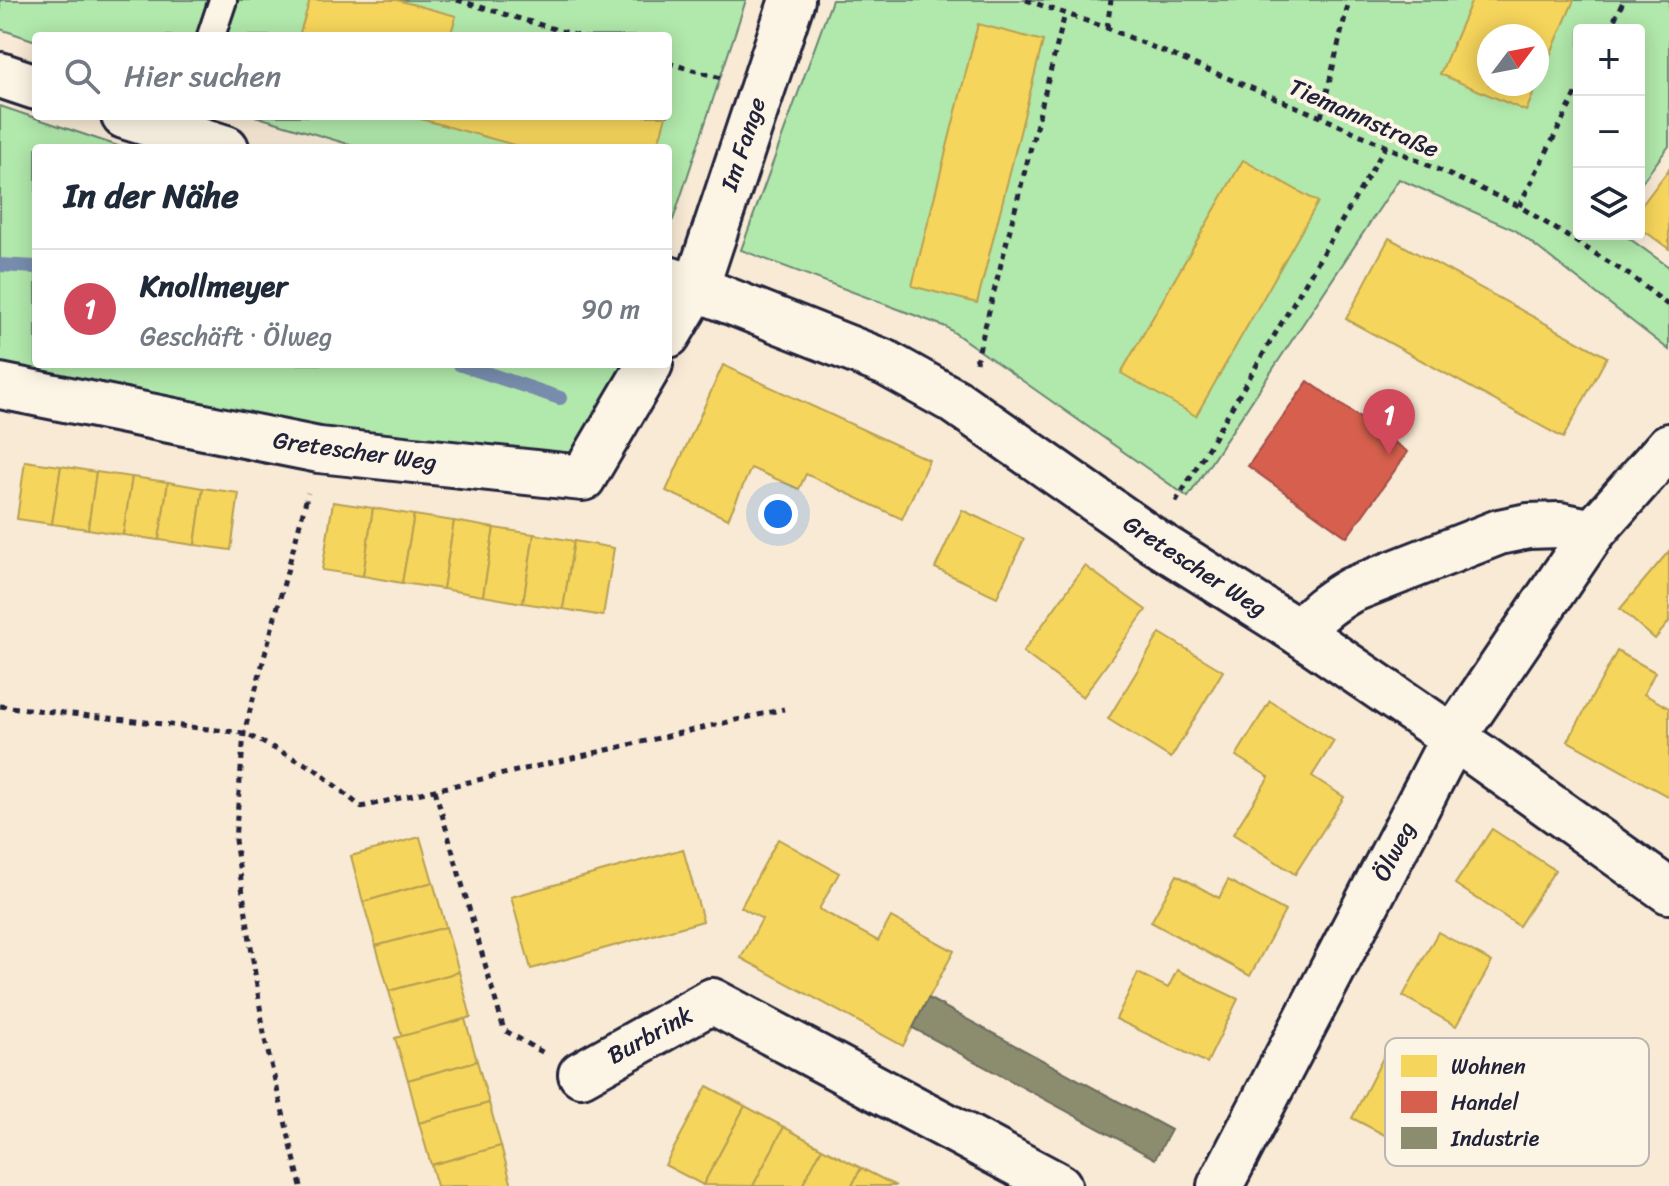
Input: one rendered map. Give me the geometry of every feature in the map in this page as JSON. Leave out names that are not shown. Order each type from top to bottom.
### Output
[{"type":"street","name":"Im Fange","points":[[682,284],[760,90],[792,0]]},
{"type":"street","points":[[0,75],[32,86]]},
{"type":"street","points":[[151,120],[184,125],[219,144]]},
{"type":"street","name":"Gretescher Weg","points":[[682,284],[886,363],[956,402],[1154,541],[1300,633],[1669,891]]},
{"type":"street","points":[[672,320],[682,284]]},
{"type":"street","name":"Gretescher Weg","points":[[0,386],[319,450],[583,478],[648,368]]},
{"type":"street","name":"Ölweg","points":[[1220,1186],[1453,738],[1593,532],[1669,446]]},
{"type":"street","points":[[1300,633],[1311,618],[1351,590],[1499,532],[1528,526],[1560,525],[1593,532]]},
{"type":"street","name":"Burbrink","points":[[581,1074],[712,1001],[1059,1186]]},
{"type":"lane","points":[[212,32],[223,0]]},
{"type":"path","points":[[457,0],[565,32]]},
{"type":"path","name":"Tiemannstraße","points":[[1026,0],[1107,28],[1321,117],[1519,206],[1631,276],[1669,306]]},
{"type":"path","points":[[1107,28],[1111,0]]},
{"type":"path","points":[[1321,117],[1349,0]]},
{"type":"path","points":[[1612,24],[1624,0]]},
{"type":"path","points":[[956,402],[977,360],[1065,14]]},
{"type":"path","points":[[672,64],[760,90]]},
{"type":"path","points":[[1519,206],[1575,96]]},
{"type":"path","points":[[1154,541],[1386,146]]},
{"type":"path","points":[[301,1186],[265,1040],[235,840],[244,733],[319,450]]},
{"type":"path","points":[[0,706],[244,733],[315,769],[361,807],[784,709]]},
{"type":"path","name":"Burbrink","points":[[435,790],[504,1030],[581,1074]]},
{"type":"green space","points":[[0,0],[746,0],[672,221],[672,144],[348,144],[268,120],[672,120],[672,32],[32,32],[32,40],[0,29]]},
{"type":"green space","points":[[832,0],[1669,0],[1669,146],[1645,178],[1645,24],[1573,24],[1573,240],[1631,240],[1669,267],[1669,350],[1515,230],[1399,179],[1188,497],[946,327],[741,250]]},
{"type":"green space","points":[[0,106],[32,117],[32,120],[41,120],[112,144],[32,144],[32,368],[624,368],[572,457],[316,426],[0,365]]},
{"type":"building: Wohnen","points":[[310,0],[397,0],[456,16],[451,32],[300,32]]},
{"type":"building: Wohnen","points":[[1472,0],[1574,0],[1549,58],[1549,24],[1477,24],[1477,90],[1440,74]]},
{"type":"building: Wohnen","points":[[978,24],[1043,41],[977,303],[912,286]]},
{"type":"building: Wohnen","points":[[1491,96],[1532,96],[1526,111]]},
{"type":"building: Wohnen","points":[[424,120],[665,120],[658,144],[511,144]]},
{"type":"building: Wohnen","points":[[1243,160],[1318,202],[1196,416],[1121,373]]},
{"type":"building: Wohnen","points":[[1669,169],[1669,249],[1645,231],[1645,201]]},
{"type":"building: Wohnen","points":[[1389,238],[1607,357],[1563,438],[1346,319]]},
{"type":"building: Wohnen","points":[[723,365],[929,460],[902,519],[806,474],[799,489],[751,468],[728,519],[666,491]]},
{"type":"building: Wohnen","points":[[25,461],[61,466],[52,524],[17,519]]},
{"type":"building: Wohnen","points":[[61,466],[96,472],[88,529],[52,524]]},
{"type":"building: Wohnen","points":[[96,472],[132,477],[123,535],[88,529]]},
{"type":"building: Wohnen","points":[[132,477],[168,482],[159,540],[123,535]]},
{"type":"building: Wohnen","points":[[168,482],[203,488],[195,545],[159,540]]},
{"type":"building: Wohnen","points":[[203,488],[239,493],[231,550],[195,545]]},
{"type":"building: Wohnen","points":[[333,502],[373,508],[363,576],[322,570]]},
{"type":"building: Wohnen","points":[[373,508],[414,515],[402,583],[363,576]]},
{"type":"building: Wohnen","points":[[962,510],[1024,539],[997,597],[935,568]]},
{"type":"building: Wohnen","points":[[414,515],[454,521],[443,589],[402,583]]},
{"type":"building: Wohnen","points":[[454,521],[494,528],[483,596],[443,589]]},
{"type":"building: Wohnen","points":[[494,528],[534,534],[523,603],[483,596]]},
{"type":"building: Wohnen","points":[[534,534],[574,541],[563,609],[523,603]]},
{"type":"building: Wohnen","points":[[574,541],[614,548],[603,616],[563,609]]},
{"type":"building: Wohnen","points":[[1669,551],[1669,622],[1655,639],[1620,609]]},
{"type":"building: Wohnen","points":[[1085,566],[1146,610],[1083,697],[1023,652]]},
{"type":"building: Wohnen","points":[[1160,633],[1223,671],[1171,758],[1108,719]]},
{"type":"building: Wohnen","points":[[1617,651],[1655,672],[1644,694],[1669,708],[1669,797],[1568,741]]},
{"type":"building: Wohnen","points":[[1270,701],[1334,741],[1312,776],[1344,797],[1295,874],[1233,834],[1269,777],[1236,756]]},
{"type":"building: Wohnen","points":[[1492,829],[1555,870],[1519,926],[1455,884]]},
{"type":"building: Wohnen","points":[[420,837],[433,882],[363,902],[351,856]]},
{"type":"building: Wohnen","points":[[778,839],[839,873],[819,909],[878,941],[891,917],[954,951],[903,1046],[741,958],[762,919],[741,907]]},
{"type":"building: Wohnen","points":[[683,849],[703,921],[531,969],[511,897]]},
{"type":"building: Wohnen","points":[[1177,875],[1219,898],[1228,880],[1285,911],[1250,976],[1151,922]]},
{"type":"building: Wohnen","points":[[433,882],[446,927],[376,946],[363,902]]},
{"type":"building: Wohnen","points":[[446,927],[459,972],[389,991],[376,946]]},
{"type":"building: Wohnen","points":[[1438,932],[1492,962],[1456,1026],[1403,996]]},
{"type":"building: Wohnen","points":[[1177,970],[1238,999],[1207,1063],[1116,1019],[1138,973],[1168,988]]},
{"type":"building: Wohnen","points":[[459,972],[471,1017],[402,1037],[389,991]]},
{"type":"building: Wohnen","points":[[465,1019],[477,1061],[408,1080],[395,1038]]},
{"type":"building: Wohnen","points":[[1385,1054],[1385,1135],[1352,1118]]},
{"type":"building: Wohnen","points":[[477,1061],[489,1103],[419,1123],[408,1080]]},
{"type":"building: Wohnen","points":[[707,1086],[745,1106],[703,1185],[665,1165]]},
{"type":"building: Wohnen","points":[[489,1103],[501,1146],[431,1165],[419,1123]]},
{"type":"building: Wohnen","points":[[745,1106],[784,1127],[753,1186],[703,1185]]},
{"type":"building: Wohnen","points":[[784,1127],[822,1148],[802,1186],[753,1186]]},
{"type":"building: Wohnen","points":[[501,1146],[512,1186],[437,1186],[431,1165]]},
{"type":"building: Wohnen","points":[[822,1148],[861,1168],[852,1186],[802,1186]]},
{"type":"building: Wohnen","points":[[861,1168],[896,1186],[852,1186]]},
{"type":"building: Handel","points":[[1308,381],[1408,452],[1347,537],[1248,466]]},
{"type":"building: Industrie","points":[[928,998],[1171,1130],[1155,1159],[913,1028]]},
{"type":"waterway","points":[[0,265],[32,267]]},
{"type":"waterway","points":[[471,368],[560,398]]},
{"type":"place","name":"Knollmeyer","points":[[1389,455]]}]
